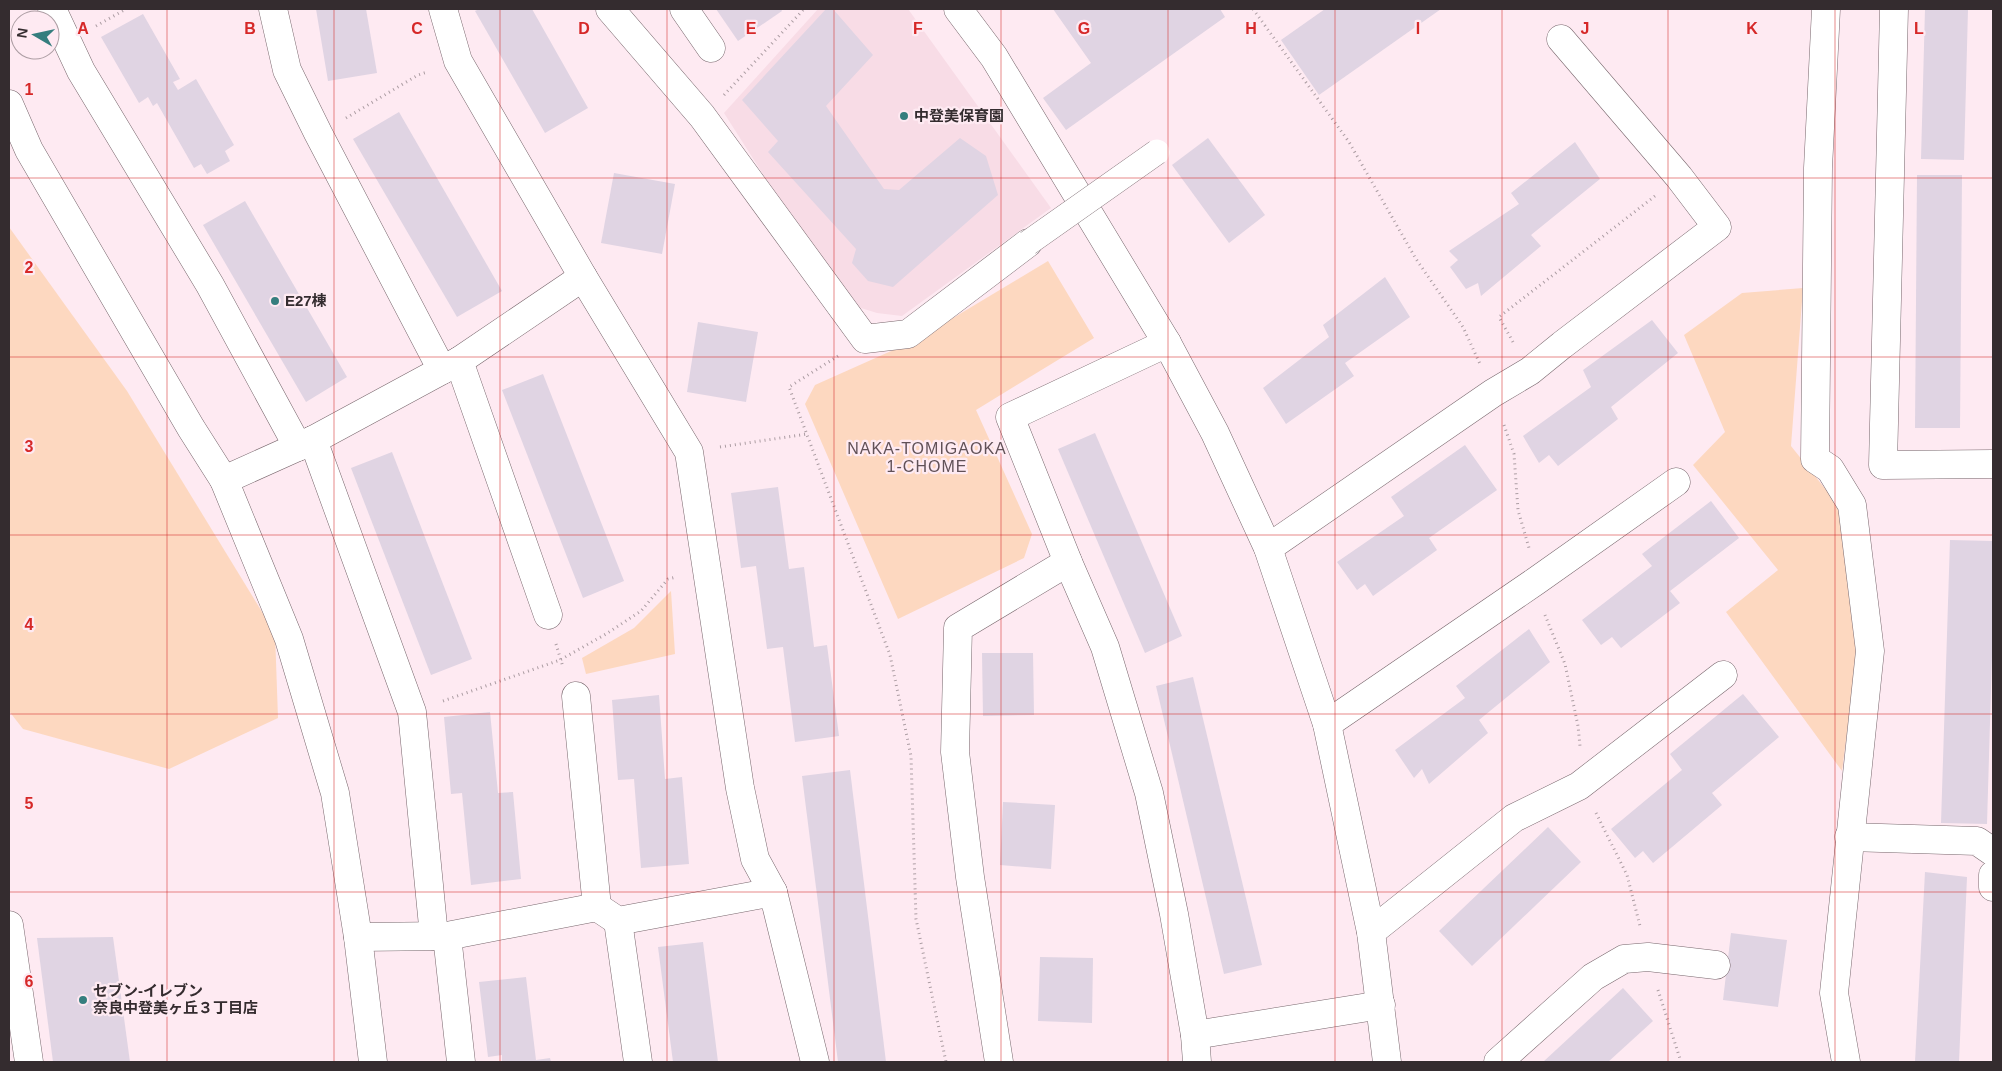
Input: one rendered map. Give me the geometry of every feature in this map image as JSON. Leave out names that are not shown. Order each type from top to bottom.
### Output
[{"type":"street","points":[[52,9],[81,71],[305,443],[412,712],[440,936],[461,1062]]},
{"type":"street","points":[[273,9],[286,70],[318,133],[450,365],[548,615]]},
{"type":"street","points":[[443,9],[458,61],[584,277],[690,452],[740,788],[755,859],[773,892],[815,1062]]},
{"type":"street","points":[[610,9],[702,116],[864,339],[908,334],[1028,243],[1157,152]]},
{"type":"street","points":[[684,9],[711,48]]},
{"type":"street","points":[[958,9],[994,57],[1166,343],[1216,433],[1268,548],[1327,724],[1371,932],[1387,1062]]},
{"type":"street","points":[[1826,9],[1818,168],[1816,459],[1830,469],[1852,505],[1870,651],[1834,993],[1846,1062]]},
{"type":"street","points":[[1894,9],[1883,465],[1993,464]]},
{"type":"street","points":[[1268,548],[1493,392],[1530,372],[1569,339],[1717,227],[1679,177],[1561,39]]},
{"type":"street","points":[[9,104],[29,150],[191,428],[224,480],[289,639],[335,793],[358,937],[373,1062]]},
{"type":"street","points":[[224,480],[305,443],[450,365],[584,277]]},
{"type":"street","points":[[1166,343],[1010,417],[1068,562],[1105,647],[1149,793],[1174,914],[1195,1035],[1196,1062]]},
{"type":"street","points":[[1327,724],[1536,581],[1676,482]]},
{"type":"street","points":[[999,1062],[970,877],[955,752],[958,628],[1068,562]]},
{"type":"street","points":[[1371,932],[1514,818],[1579,786],[1723,676]]},
{"type":"street","points":[[576,696],[607,914],[638,1062]]},
{"type":"street","points":[[1850,838],[1976,842],[1993,852]]},
{"type":"street","points":[[1993,875],[1993,887]]},
{"type":"street","points":[[358,937],[440,936],[773,892]]},
{"type":"street","points":[[9,925],[29,1062]]},
{"type":"street","points":[[1498,1062],[1593,977],[1624,959],[1648,957],[1716,965]]},
{"type":"street","points":[[1195,1035],[1381,1005]]},
{"type":"path","points":[[702,116],[804,9]]},
{"type":"path","points":[[1253,9],[1349,142],[1416,259],[1463,327],[1493,392],[1514,454],[1518,510],[1534,569],[1538,597],[1567,672],[1578,726],[1582,769],[1579,786],[1586,793],[1627,875],[1648,957],[1682,1062]]},
{"type":"path","points":[[318,133],[381,99],[418,75],[458,61]]},
{"type":"path","points":[[1530,372],[1499,317],[1679,177]]},
{"type":"path","points":[[864,339],[789,387],[890,655],[911,756],[916,919],[946,1062]]},
{"type":"path","points":[[690,452],[807,434]]},
{"type":"path","points":[[412,712],[560,660],[606,634],[641,611],[668,578],[708,572]]},
{"type":"path","points":[[548,615],[560,660],[576,696]]},
{"type":"shaded area","points":[[818,9],[908,9],[1051,208],[902,316],[877,313],[845,303],[724,113]]},
{"type":"shaded area","points":[[9,227],[127,391],[275,633],[278,718],[169,769],[23,729],[9,711]]},
{"type":"shaded area","points":[[1048,261],[1094,338],[976,410],[1032,534],[1024,558],[898,619],[805,404],[815,385],[918,339]]},
{"type":"shaded area","points":[[1803,288],[1791,446],[1839,506],[1858,649],[1842,771],[1726,612],[1778,570],[1693,465],[1725,432],[1684,335],[1742,293]]},
{"type":"shaded area","points":[[671,591],[675,654],[586,674],[582,658],[634,628]]},
{"type":"building","points":[[316,9],[366,9],[377,73],[328,81]]},
{"type":"building","points":[[479,9],[532,9],[588,108],[545,133],[475,11]]},
{"type":"building","points":[[716,9],[781,9],[782,11],[738,41]]},
{"type":"building","points":[[826,9],[833,9],[873,55],[826,106],[884,189],[899,190],[960,138],[986,156],[998,195],[893,287],[868,281],[852,263],[856,249],[768,152],[778,141],[742,100]]},
{"type":"building","points":[[1053,9],[1220,9],[1225,17],[1066,130],[1043,98],[1091,63]]},
{"type":"building","points":[[1325,9],[1441,9],[1319,95],[1281,40]]},
{"type":"building","points":[[1925,9],[1968,9],[1964,160],[1921,159]]},
{"type":"building","points":[[143,14],[180,79],[173,82],[178,90],[196,79],[234,145],[225,151],[230,161],[207,174],[201,164],[194,168],[157,103],[153,106],[148,97],[139,103],[101,37]]},
{"type":"building","points":[[399,112],[502,291],[457,317],[353,139]]},
{"type":"building","points":[[1208,138],[1265,215],[1229,243],[1172,165]]},
{"type":"building","points":[[1575,142],[1600,179],[1531,235],[1541,246],[1481,296],[1478,283],[1466,289],[1450,267],[1458,260],[1449,251],[1519,204],[1511,193]]},
{"type":"building","points":[[614,173],[675,184],[662,254],[601,243]]},
{"type":"building","points":[[1917,175],[1962,175],[1960,428],[1915,428]]},
{"type":"building","name":"E27棟","points":[[245,201],[347,377],[306,402],[203,225]]},
{"type":"building","points":[[1385,277],[1410,317],[1345,363],[1354,376],[1286,424],[1263,388],[1329,337],[1323,325]]},
{"type":"building","points":[[1652,320],[1678,353],[1611,407],[1618,419],[1558,466],[1549,455],[1539,463],[1523,436],[1591,387],[1583,370]]},
{"type":"building","points":[[698,322],[758,332],[746,402],[687,392]]},
{"type":"building","points":[[543,374],[624,581],[583,598],[502,390]]},
{"type":"building","points":[[1095,433],[1182,636],[1145,653],[1058,449]]},
{"type":"building","points":[[1465,445],[1497,490],[1429,538],[1437,550],[1373,596],[1365,584],[1357,590],[1337,562],[1404,516],[1391,497]]},
{"type":"building","points":[[392,452],[472,659],[431,675],[351,468]]},
{"type":"building","points":[[778,487],[789,569],[804,567],[814,647],[827,645],[839,736],[795,742],[783,647],[767,649],[756,566],[741,568],[731,493]]},
{"type":"building","points":[[1711,501],[1739,538],[1670,591],[1680,603],[1621,648],[1612,637],[1601,645],[1582,620],[1652,566],[1642,554]]},
{"type":"building","points":[[1950,540],[1993,541],[1993,621],[1987,824],[1941,823]]},
{"type":"building","points":[[1529,629],[1550,662],[1479,720],[1488,733],[1429,784],[1422,769],[1414,778],[1395,750],[1465,698],[1456,686]]},
{"type":"building","points":[[982,653],[1033,653],[1034,715],[983,716]]},
{"type":"building","points":[[1193,677],[1262,965],[1224,974],[1156,686]]},
{"type":"building","points":[[1743,694],[1779,737],[1712,793],[1722,805],[1653,863],[1643,851],[1635,858],[1611,829],[1682,770],[1670,754]]},
{"type":"building","points":[[659,695],[665,779],[682,777],[689,864],[641,868],[634,779],[618,780],[612,700]]},
{"type":"building","points":[[490,712],[498,793],[513,792],[521,879],[471,885],[462,793],[451,794],[444,717]]},
{"type":"building","points":[[850,770],[886,1062],[838,1062],[802,776]]},
{"type":"building","points":[[1003,802],[1055,805],[1051,869],[1000,865]]},
{"type":"building","points":[[1548,827],[1581,862],[1472,966],[1439,931]]},
{"type":"building","points":[[1925,872],[1967,877],[1959,1062],[1915,1062]]},
{"type":"building","points":[[1731,933],[1787,940],[1778,1007],[1723,1000]]},
{"type":"building","name":"セブン-イレブン 奈良中登美ヶ丘３丁目店","points":[[113,937],[130,1062],[53,1062],[37,938]]},
{"type":"building","points":[[703,942],[718,1062],[673,1062],[658,947]]},
{"type":"building","points":[[1040,957],[1093,958],[1092,1023],[1038,1021]]},
{"type":"building","points":[[526,977],[536,1060],[550,1058],[551,1062],[502,1062],[502,1055],[488,1057],[479,982]]},
{"type":"building","points":[[1623,988],[1653,1021],[1608,1062],[1543,1062]]},
{"type":"place","name":"中登美保育園","points":[[904,116]]},
{"type":"place","name":"E27棟","points":[[275,301]]},
{"type":"place","name":"セブン-イレブン 奈良中登美ヶ丘３丁目店","points":[[83,1000]]},
{"type":"district","name":"NAKA-TOMIGAOKA 1-CHOME","points":[[927,457]]}]
